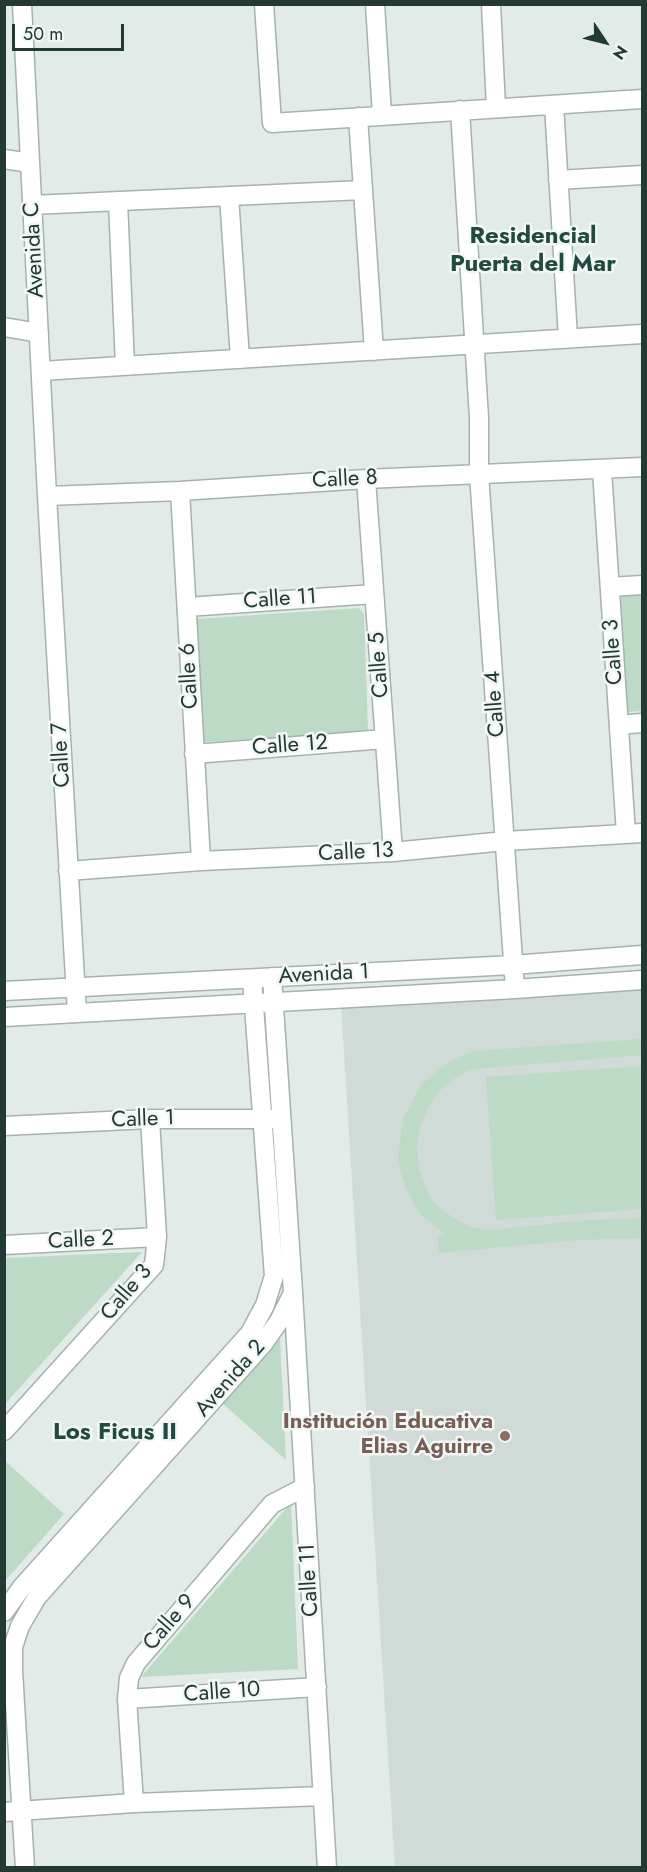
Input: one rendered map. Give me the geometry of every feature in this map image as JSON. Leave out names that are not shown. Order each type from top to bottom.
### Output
[{"type":"street","name":"Avenida C","points":[[22,4],[47,496]]},
{"type":"street","points":[[264,4],[272,123],[642,99]]},
{"type":"street","points":[[375,4],[382,116]]},
{"type":"street","points":[[491,4],[496,108]]},
{"type":"street","points":[[554,105],[568,338]]},
{"type":"street","name":"Calle 4","points":[[460,110],[479,418],[479,474],[515,989]]},
{"type":"street","points":[[358,117],[374,351]]},
{"type":"street","points":[[4,159],[30,163]]},
{"type":"street","points":[[558,180],[642,175]]},
{"type":"street","points":[[32,206],[363,190]]},
{"type":"street","points":[[229,196],[240,360]]},
{"type":"street","points":[[118,201],[125,366]]},
{"type":"street","points":[[4,327],[39,333]]},
{"type":"street","points":[[41,371],[642,334]]},
{"type":"street","name":"Calle 8","points":[[47,496],[642,467]]},
{"type":"street","name":"Calle 3","points":[[602,470],[619,725],[634,834]]},
{"type":"street","name":"Calle 5","points":[[366,479],[393,852]]},
{"type":"street","name":"Calle 6","points":[[180,491],[201,861]]},
{"type":"street","name":"Calle 7","points":[[47,496],[77,1013]]},
{"type":"street","points":[[610,587],[642,585]]},
{"type":"street","name":"Calle 11","points":[[187,607],[374,594]]},
{"type":"street","points":[[619,725],[642,723]]},
{"type":"street","name":"Calle 12","points":[[194,753],[385,739]]},
{"type":"street","name":"Calle 13","points":[[68,871],[201,861],[393,852],[634,834]]},
{"type":"street","name":"Avenida 1","points":[[4,991],[513,965],[642,955]]},
{"type":"street","name":"Avenida 2","points":[[25,1868],[14,1811],[9,1671],[20,1626],[37,1597],[263,1344],[279,1321],[293,1292],[272,977]]},
{"type":"street","name":"Avenida 2","points":[[4,1612],[22,1587],[250,1333],[265,1305],[274,1276],[252,979]]},
{"type":"street","name":"Avenida 1","points":[[4,1017],[642,980]]},
{"type":"street","name":"Calle 3","points":[[4,1431],[154,1265],[157,1236],[150,1119]]},
{"type":"street","name":"Calle 1","points":[[4,1126],[150,1119],[281,1119]]},
{"type":"street","name":"Calle 2","points":[[4,1245],[157,1236]]},
{"type":"street","name":"Calle 11","points":[[293,1292],[327,1868]]},
{"type":"street","name":"Calle 9","points":[[134,1803],[127,1699],[129,1678],[136,1663],[272,1504],[305,1487]]},
{"type":"street","name":"Calle 10","points":[[127,1699],[316,1687]]},
{"type":"street","points":[[14,1811],[134,1803],[323,1796]]},
{"type":"shaded area","name":"Institución Educativa Elias Aguirre","points":[[642,987],[642,1867],[395,1867],[341,1005]]},
{"type":"green space","points":[[642,591],[642,711],[627,712],[623,708],[619,592]]},
{"type":"green space","points":[[359,608],[364,614],[368,729],[365,733],[202,742],[193,623],[197,619]]},
{"type":"green space","points":[[642,1039],[642,1055],[468,1071],[452,1080],[438,1092],[419,1130],[417,1149],[419,1169],[434,1204],[470,1227],[490,1230],[588,1220],[642,1218],[642,1238],[578,1240],[439,1253],[438,1235],[445,1234],[421,1215],[412,1201],[398,1161],[403,1119],[421,1085],[444,1066],[460,1056],[475,1051]]},
{"type":"green space","points":[[642,1066],[642,1209],[496,1220],[486,1077]]},
{"type":"green space","points":[[142,1252],[5,1404],[5,1258]]},
{"type":"green space","points":[[280,1338],[286,1460],[221,1402]]},
{"type":"green space","points":[[5,1461],[64,1514],[5,1581]]},
{"type":"green space","points":[[291,1503],[298,1669],[141,1677]]},
{"type":"place","name":"Institución Educativa Elias Aguirre","points":[[505,1436]]},
{"type":"district","name":"Residencial Puerta del Mar","points":[[533,251]]},
{"type":"district","name":"Los Ficus II","points":[[115,1433]]}]
